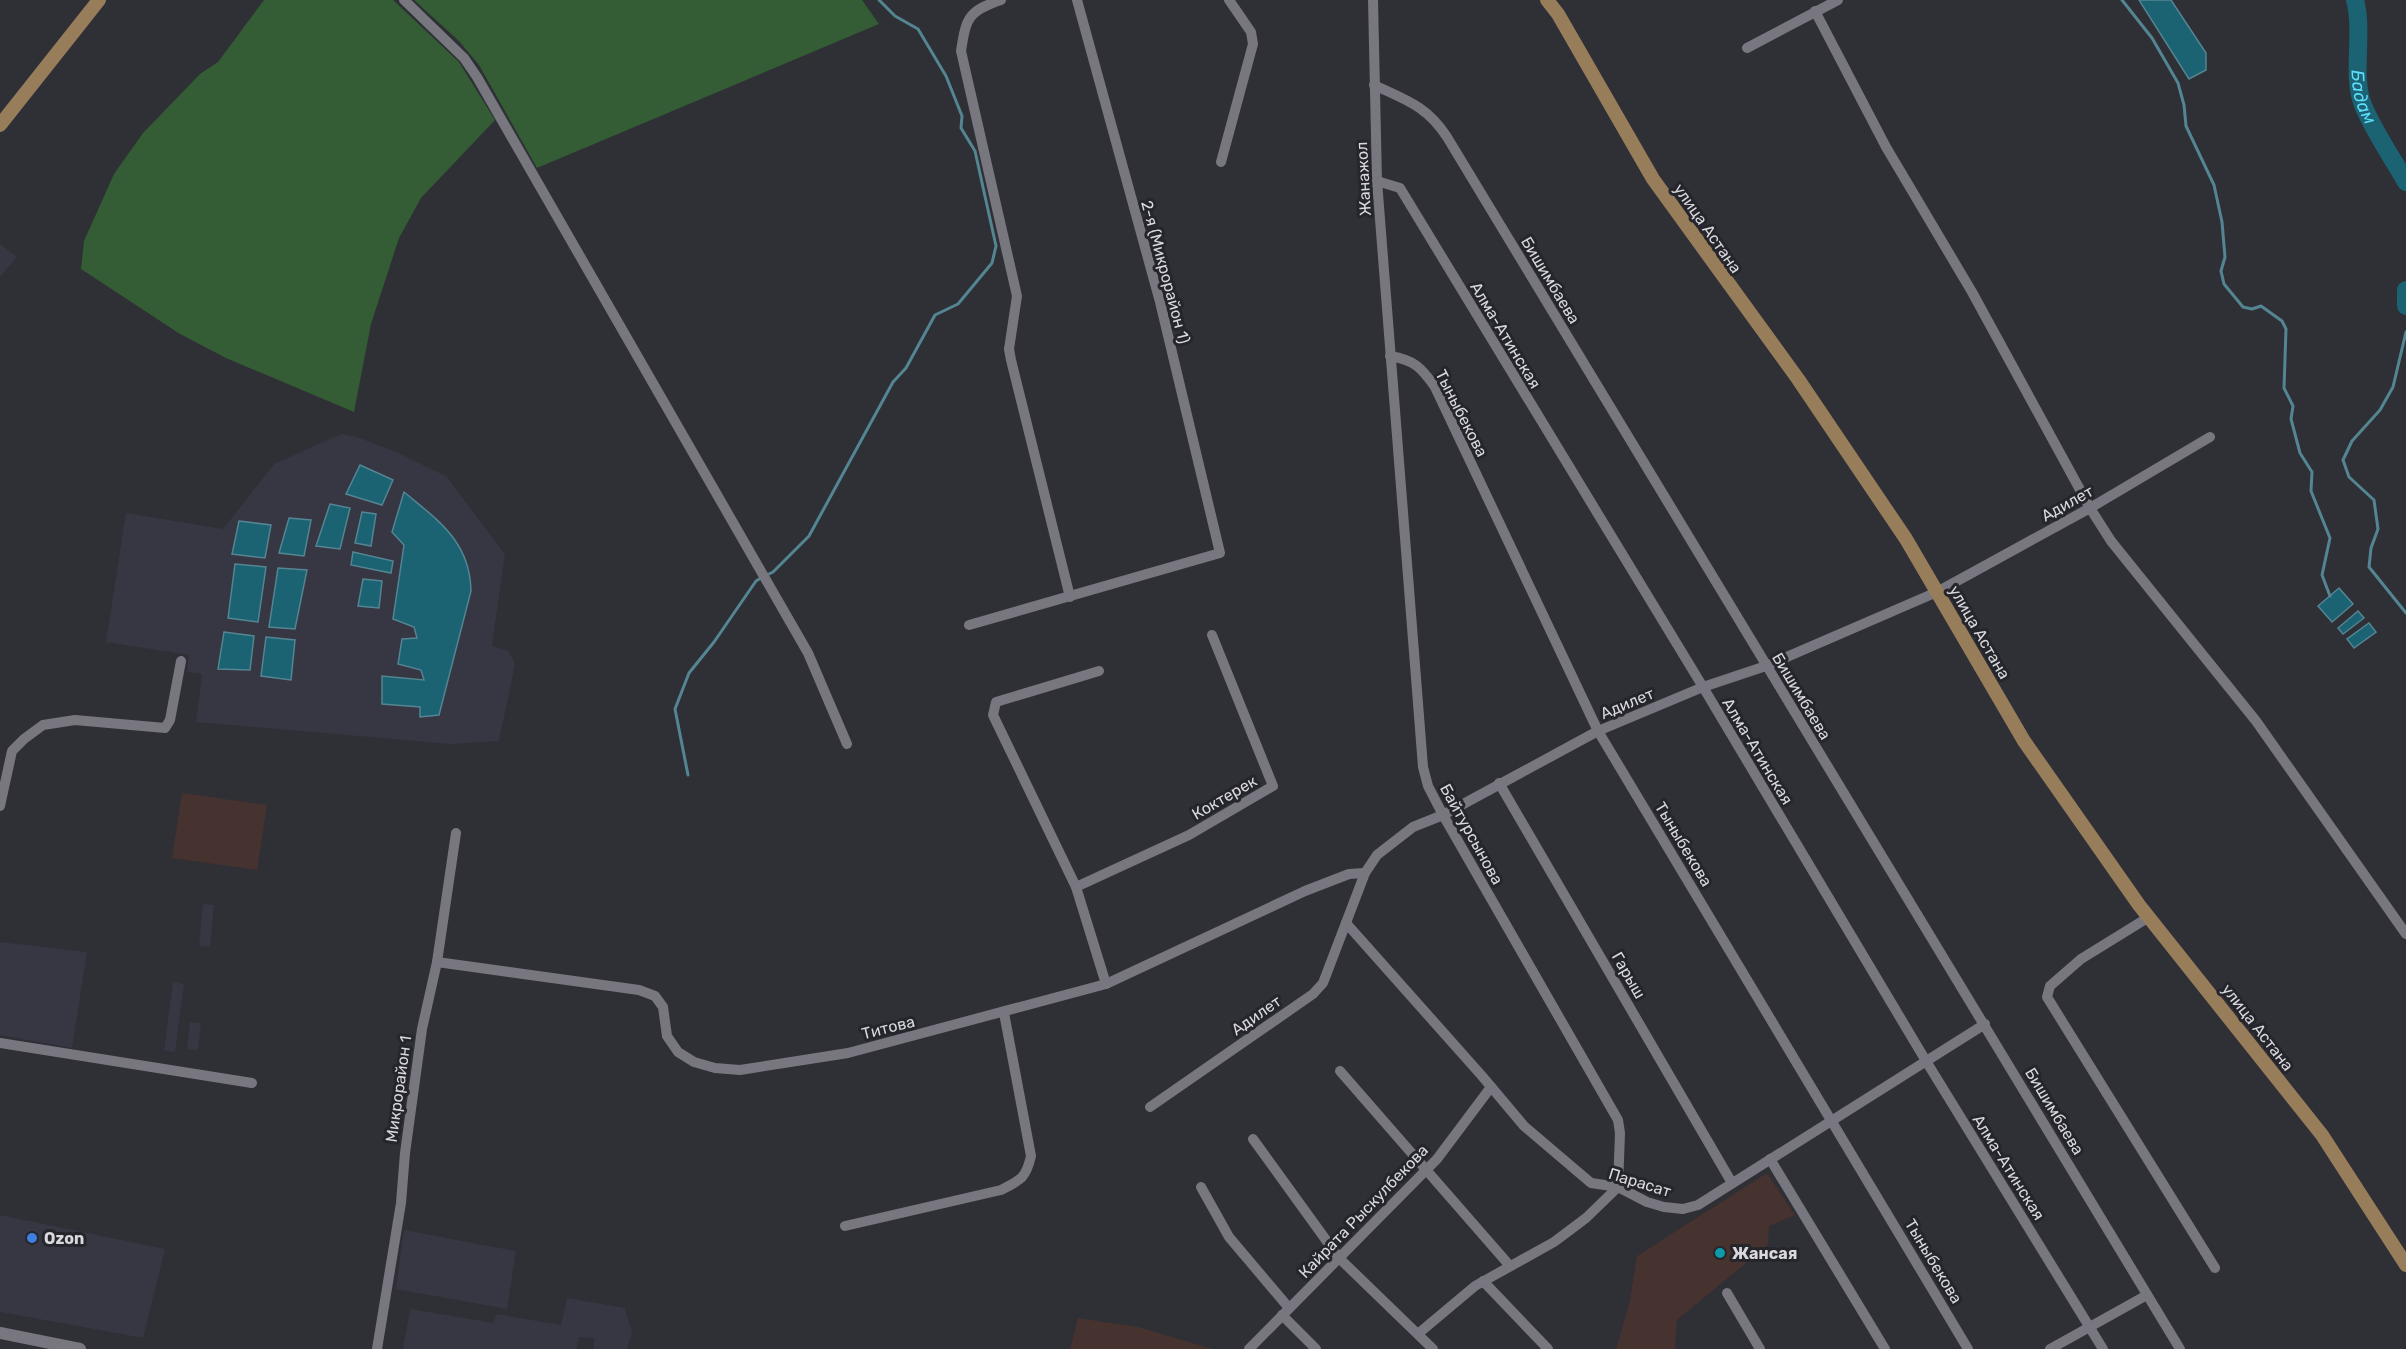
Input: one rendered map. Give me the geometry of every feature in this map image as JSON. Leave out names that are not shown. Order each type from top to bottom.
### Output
[{"type":"main road","points":[[0,125],[99,0]]},
{"type":"main road","name":"улица Астана","points":[[1547,0],[1558,14],[1653,179],[1798,379],[1900,530],[2024,741],[2149,917],[2322,1135],[2406,1265]]},
{"type":"street","points":[[404,0],[464,58],[477,77],[808,653],[846,744]]},
{"type":"street","points":[[969,625],[1070,597],[1011,360],[1009,349],[1017,296],[961,51],[964,31],[970,15],[981,7],[1000,0]]},
{"type":"street","name":"2-я (Микрорайон 1)","points":[[1070,597],[1220,553],[1160,302],[1077,0]]},
{"type":"street","points":[[1221,162],[1253,44],[1251,32],[1229,0]]},
{"type":"street","name":"Жанажол","points":[[1373,0],[1377,182],[1390,356]]},
{"type":"street","points":[[1747,48],[1838,0]]},
{"type":"street","points":[[1815,11],[1886,147],[1972,292],[2090,508],[2111,542],[2256,721],[2406,934]]},
{"type":"street","name":"Бишимбаева","points":[[1374,85],[1422,108],[1436,119],[2180,1349]]},
{"type":"street","name":"Алма-Атинская","points":[[1377,182],[1400,188],[1703,687],[1926,1061],[2103,1349]]},
{"type":"street","name":"Тыныбекова","points":[[1390,356],[1406,359],[1422,369],[1435,387],[1598,731],[1968,1349]]},
{"type":"street","name":"Байтурсынова","points":[[1390,356],[1423,767],[1428,786],[1618,1120],[1620,1133],[1618,1187]]},
{"type":"street","name":"Адилет","points":[[1150,1107],[1312,994],[1323,983],[1365,873],[1377,855],[1413,827],[1443,814],[1598,731],[1703,687],[1766,666],[1937,592],[2090,508],[2210,436]]},
{"type":"street","name":"Коктерек","points":[[1076,887],[1190,835],[1273,786],[1212,635]]},
{"type":"street","points":[[0,806],[12,751],[43,724],[75,720],[165,728],[170,720],[181,661]]},
{"type":"street","points":[[1099,671],[996,702],[993,715],[1076,887],[1106,984]]},
{"type":"street","name":"Гарыш","points":[[1499,783],[1732,1183]]},
{"type":"street","name":"Микрорайон 1","points":[[377,1349],[401,1203],[403,1163],[422,1029],[437,962],[456,833]]},
{"type":"street","name":"Титова","points":[[437,962],[639,990],[655,996],[663,1007],[667,1036],[678,1052],[694,1062],[722,1070],[740,1070],[848,1053],[1106,984],[1305,891],[1349,873],[1365,873]]},
{"type":"street","points":[[2149,917],[2081,958],[2050,986],[2048,997],[2215,1268]]},
{"type":"street","name":"Парасат","points":[[1346,923],[1524,1126],[1591,1183],[1618,1187],[1647,1202],[1664,1207],[1683,1209],[1698,1205],[1985,1024]]},
{"type":"street","points":[[845,1226],[1001,1190],[1019,1181],[1028,1172],[1031,1155],[1004,1013]]},
{"type":"street","points":[[0,1043],[252,1083]]},
{"type":"street","points":[[1340,1071],[1509,1266]]},
{"type":"street","name":"Кайрата Рыскулбекова","points":[[1249,1349],[1426,1171],[1491,1087]]},
{"type":"street","points":[[1253,1139],[1339,1258],[1433,1349]]},
{"type":"street","points":[[1770,1159],[1886,1349]]},
{"type":"street","points":[[1201,1187],[1229,1237],[1316,1349]]},
{"type":"street","points":[[1419,1334],[1483,1281],[1554,1242],[1586,1218],[1618,1187]]},
{"type":"street","points":[[1483,1281],[1548,1349]]},
{"type":"street","points":[[1727,1293],[1760,1349]]},
{"type":"street","points":[[2050,1349],[2147,1295]]},
{"type":"street","points":[[0,1333],[80,1349]]},
{"type":"shaded area","points":[[0,244],[17,257],[0,277]]},
{"type":"shaded area","points":[[341,434],[357,437],[396,452],[446,476],[505,554],[492,646],[509,651],[515,664],[499,741],[451,744],[196,722],[202,674],[187,672],[189,655],[106,642],[126,513],[223,529],[274,464]]},
{"type":"shaded area","points":[[182,793],[267,805],[257,870],[172,858]]},
{"type":"shaded area","points":[[203,904],[214,905],[210,947],[199,946]]},
{"type":"shaded area","points":[[0,942],[87,952],[72,1048],[0,1035]]},
{"type":"shaded area","points":[[173,982],[184,984],[175,1052],[164,1051]]},
{"type":"shaded area","points":[[190,1022],[201,1023],[198,1050],[187,1049]]},
{"type":"shaded area","points":[[1767,1173],[1795,1215],[1769,1226],[1768,1245],[1677,1320],[1675,1349],[1616,1349],[1630,1300],[1637,1256]]},
{"type":"shaded area","points":[[0,1215],[165,1249],[143,1338],[0,1312]]},
{"type":"shaded area","points":[[404,1230],[516,1251],[507,1309],[396,1289]]},
{"type":"shaded area","points":[[567,1298],[625,1308],[632,1333],[627,1349],[594,1349],[594,1338],[579,1337],[577,1349],[403,1349],[410,1309],[494,1323],[496,1314],[561,1325]]},
{"type":"shaded area","points":[[1078,1318],[1138,1327],[1213,1349],[1070,1349]]},
{"type":"green space","points":[[264,0],[393,0],[459,62],[495,120],[421,198],[399,238],[371,324],[354,412],[226,358],[180,334],[81,269],[84,241],[114,174],[143,133],[200,74],[218,62]]},
{"type":"green space","points":[[414,0],[862,0],[879,24],[537,168],[479,65],[459,41]]},
{"type":"water","points":[[2139,0],[2171,0],[2206,53],[2206,70],[2189,79]]},
{"type":"water","points":[[360,465],[393,480],[382,505],[346,494]]},
{"type":"water","points":[[404,492],[450,534],[459,546],[469,574],[471,591],[439,715],[420,717],[420,707],[382,704],[382,676],[424,680],[421,670],[398,664],[402,639],[417,638],[414,627],[393,619],[404,545],[392,532]]},
{"type":"water","points":[[330,504],[350,508],[340,549],[316,546]]},
{"type":"water","points":[[362,512],[376,514],[371,546],[355,543]]},
{"type":"water","points":[[289,518],[311,520],[304,556],[279,553]]},
{"type":"water","points":[[239,521],[271,525],[265,558],[232,554]]},
{"type":"water","points":[[353,552],[393,561],[391,573],[351,565]]},
{"type":"water","points":[[235,564],[266,567],[258,622],[228,618]]},
{"type":"water","points":[[278,568],[307,570],[295,629],[269,627]]},
{"type":"water","points":[[363,579],[382,581],[379,608],[358,606]]},
{"type":"water","points":[[2339,588],[2353,604],[2332,622],[2318,606]]},
{"type":"water","points":[[2358,611],[2364,618],[2343,634],[2338,628]]},
{"type":"water","points":[[2369,623],[2376,632],[2354,648],[2347,639]]},
{"type":"water","points":[[224,632],[254,636],[250,670],[218,669]]},
{"type":"water","points":[[266,637],[295,640],[291,680],[261,676]]},
{"type":"waterway","points":[[767,575],[773,572],[809,536],[893,382],[906,368],[935,315],[958,304],[992,263],[996,246],[975,151],[961,128],[962,116],[946,76],[918,29],[895,16],[879,0]]},
{"type":"waterway","points":[[2122,0],[2152,38],[2178,83],[2184,105],[2186,126],[2214,185],[2222,222],[2225,257],[2221,271],[2224,284],[2243,307],[2252,309],[2261,306],[2282,321],[2286,329],[2284,388],[2293,406],[2291,419],[2300,453],[2312,472],[2311,491],[2330,538],[2322,575],[2330,596]]},
{"type":"waterway","name":"Бадам","points":[[2355,0],[2358,26],[2358,81],[2363,105],[2406,182]]},
{"type":"waterway","name":"Бадам","points":[[2406,290],[2406,306]]},
{"type":"waterway","points":[[2406,332],[2393,387],[2380,410],[2352,441],[2343,460],[2349,477],[2374,500],[2378,529],[2371,548],[2369,567],[2406,613]]},
{"type":"waterway","points":[[688,775],[675,709],[689,673],[714,642],[756,581],[761,578]]},
{"type":"place","name":"Ozon","points":[[32,1238]]},
{"type":"place","name":"Жансая","points":[[1720,1253]]}]
